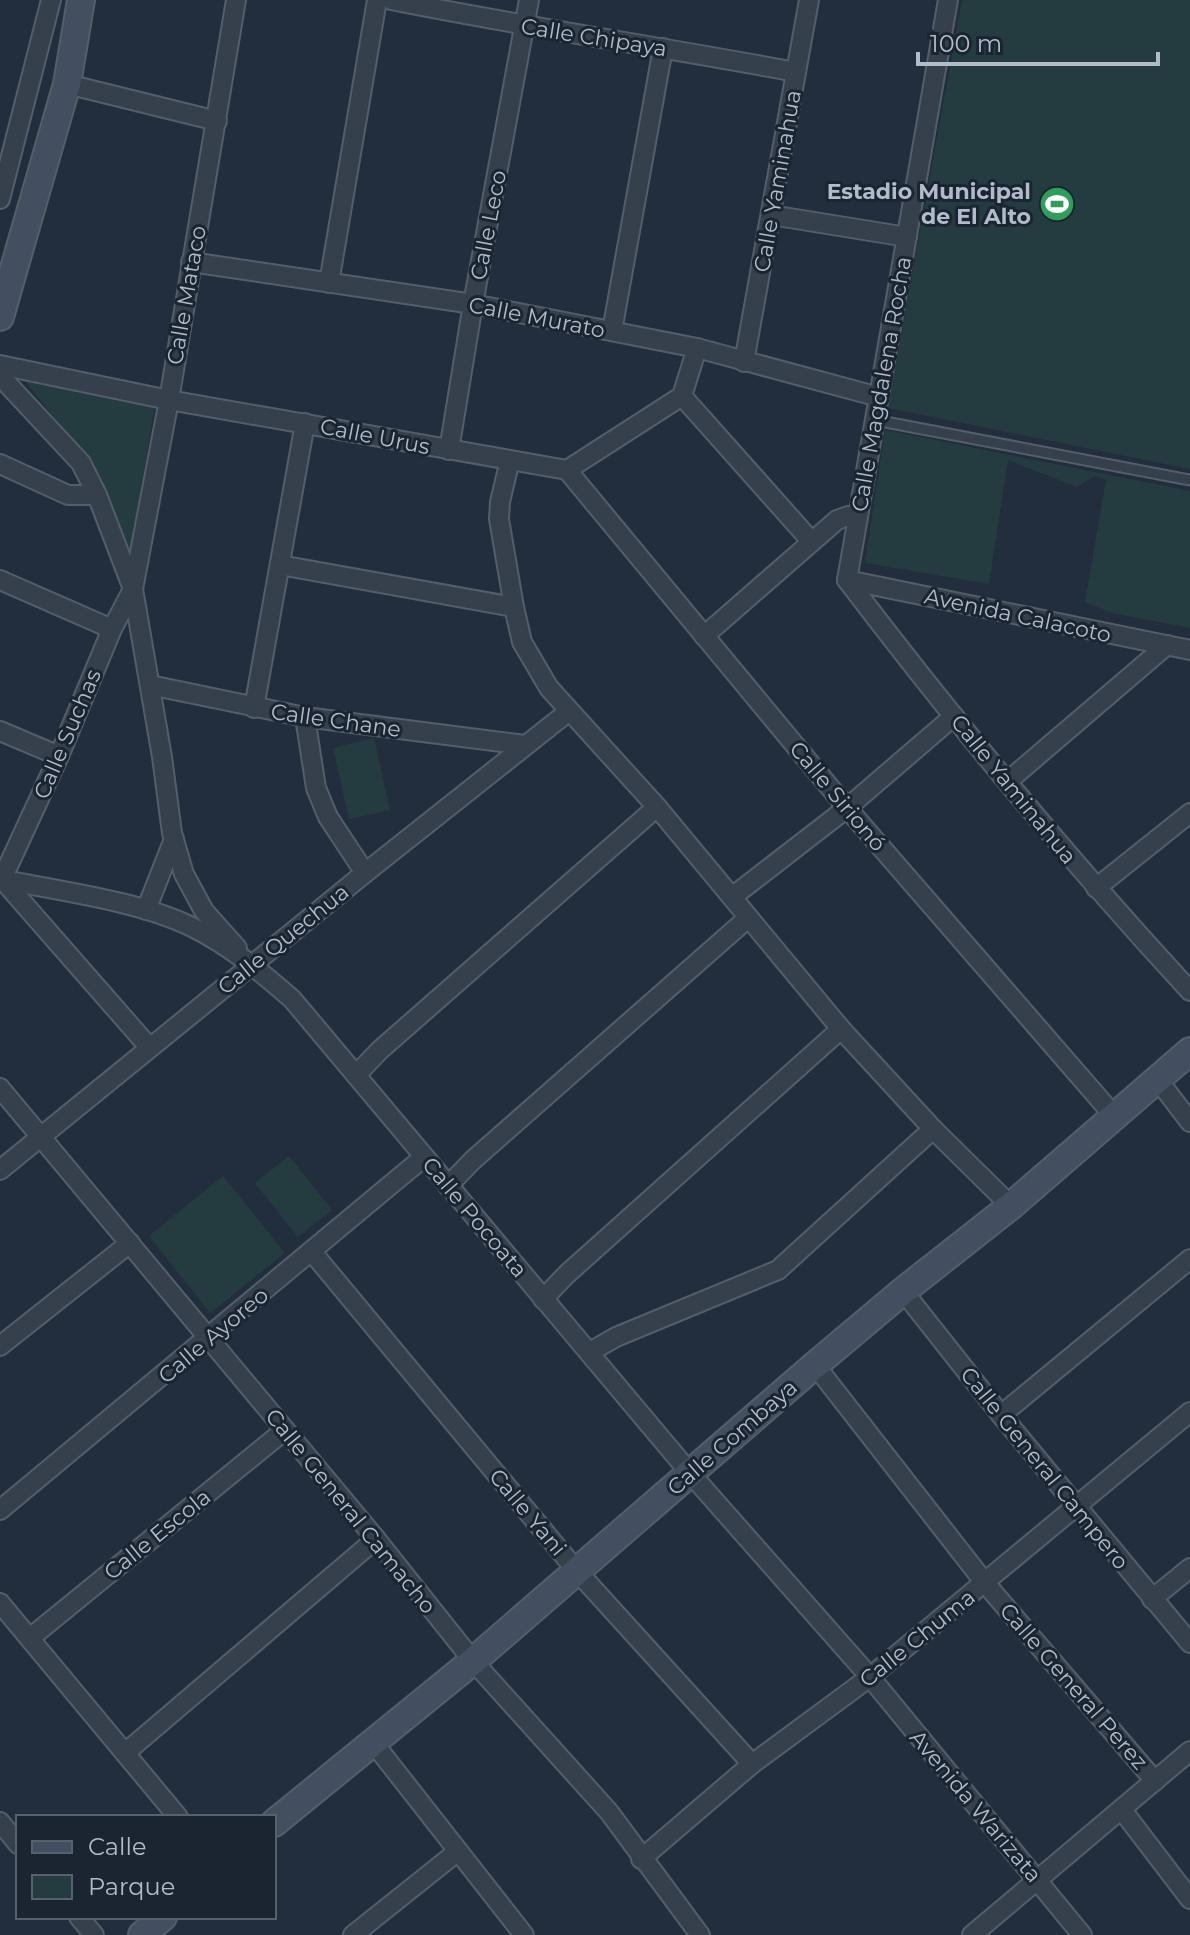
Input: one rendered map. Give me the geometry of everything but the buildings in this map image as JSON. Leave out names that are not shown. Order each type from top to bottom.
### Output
[{"type":"street","points":[[0,199],[51,0]]},
{"type":"street","points":[[0,317],[67,84],[81,0]]},
{"type":"street","name":"Calle Mataco","points":[[133,589],[169,400],[236,0]]},
{"type":"street","points":[[329,283],[377,0]]},
{"type":"street","name":"Calle Chipaya","points":[[391,0],[525,27],[796,72]]},
{"type":"street","name":"Calle Leco","points":[[449,450],[529,0]]},
{"type":"street","name":"Calle Yaminahua","points":[[744,362],[809,0]]},
{"type":"street","name":"Calle Magdalena Rocha","points":[[847,580],[948,0]]},
{"type":"street","points":[[612,331],[663,48]]},
{"type":"street","points":[[67,84],[217,121]]},
{"type":"street","points":[[771,215],[907,237]]},
{"type":"street","name":"Calle Murato","points":[[191,262],[473,304],[612,331],[697,348],[879,397]]},
{"type":"street","points":[[567,470],[682,396],[697,348]]},
{"type":"street","name":"Calle Urus","points":[[0,365],[169,400],[567,470]]},
{"type":"street","points":[[0,376],[81,463],[97,495],[133,589],[174,839],[184,874],[204,911],[253,965]]},
{"type":"street","points":[[682,396],[811,541]]},
{"type":"street","points":[[254,708],[305,423]]},
{"type":"street","points":[[510,460],[499,519],[514,607],[522,642],[549,688],[657,807],[841,1029],[933,1129],[1011,1206]]},
{"type":"street","points":[[0,464],[68,495],[97,495]]},
{"type":"street","name":"Calle Sirionó","points":[[567,470],[847,808],[1115,1117]]},
{"type":"street","points":[[704,636],[837,520],[858,516]]},
{"type":"street","points":[[280,565],[514,607]]},
{"type":"street","points":[[0,580],[112,629]]},
{"type":"street","name":"Calle Yaminahua","points":[[847,580],[880,626],[1096,888],[1190,991]]},
{"type":"street","name":"Avenida Calacoto","points":[[847,580],[1190,650]]},
{"type":"street","name":"Calle Suchas","points":[[1,879],[59,756],[112,629],[133,589]]},
{"type":"street","points":[[1008,781],[1167,645]]},
{"type":"street","name":"Calle Chane","points":[[150,685],[305,717],[525,745]]},
{"type":"street","name":"Calle Quechua","points":[[0,1170],[568,712]]},
{"type":"street","points":[[732,897],[847,808],[954,716]]},
{"type":"street","points":[[305,717],[316,788],[328,817],[365,873]]},
{"type":"street","points":[[0,731],[59,756]]},
{"type":"street","points":[[356,1075],[380,1050],[657,807]]},
{"type":"street","points":[[1096,888],[1190,813]]},
{"type":"street","points":[[146,910],[174,839]]},
{"type":"street","points":[[1,879],[149,1047]]},
{"type":"street","name":"Calle Pocoata","points":[[1,879],[146,910],[193,927],[253,965],[292,999],[690,1473],[870,1677]]},
{"type":"street","points":[[448,1186],[473,1160],[748,918]]},
{"type":"street","points":[[543,1299],[567,1274],[841,1029]]},
{"type":"street","name":"Calle Combaya","points":[[276,1821],[473,1661],[815,1365],[1011,1206],[1190,1051]]},
{"type":"street","points":[[1158,1080],[1190,1122]]},
{"type":"street","name":"Calle General Camacho","points":[[0,1088],[376,1539],[473,1661],[609,1812],[700,1935]]},
{"type":"street","points":[[590,1352],[616,1337],[778,1270],[933,1129]]},
{"type":"street","name":"Calle Ayoreo","points":[[0,1510],[424,1157]]},
{"type":"street","points":[[0,1346],[130,1243]]},
{"type":"street","name":"Calle Yani","points":[[312,1252],[576,1570],[752,1764]]},
{"type":"street","points":[[1001,1415],[1190,1259]]},
{"type":"street","name":"Calle General Campero","points":[[903,1291],[1001,1415],[1190,1643]]},
{"type":"street","name":"Calle General Perez","points":[[815,1365],[985,1583],[1155,1781]]},
{"type":"street","name":"Calle Chuma","points":[[641,1859],[752,1764],[870,1677],[1190,1412]]},
{"type":"street","name":"Calle Escola","points":[[30,1638],[285,1430]]},
{"type":"street","points":[[125,1753],[376,1539]]},
{"type":"street","points":[[1152,1599],[1190,1568]]},
{"type":"street","points":[[0,1603],[176,1815]]},
{"type":"street","name":"Avenida Warizata","points":[[870,1677],[1082,1935]]},
{"type":"street","points":[[372,1741],[524,1935]]},
{"type":"street","points":[[972,1935],[1190,1751]]},
{"type":"street","points":[[1122,1810],[1190,1899]]},
{"type":"street","points":[[0,1822],[16,1842]]},
{"type":"street","points":[[353,1935],[457,1852]]},
{"type":"street","points":[[81,1919],[94,1935]]},
{"type":"street","points":[[142,1935],[161,1919]]},
{"type":"lane","points":[[875,420],[1190,480]]},
{"type":"green space","name":"Estadio Municipal de El Alto","points":[[962,0],[1190,0],[1190,469],[888,408]]},
{"type":"green space","points":[[21,376],[155,404],[130,555],[100,475]]},
{"type":"green space","points":[[885,430],[1190,491],[1190,628],[1112,613],[1085,602],[1106,480],[1095,476],[1077,487],[1008,460],[989,584],[865,563]]},
{"type":"green space","points":[[374,738],[390,810],[349,819],[333,748]]},
{"type":"green space","points":[[289,1156],[332,1210],[298,1237],[255,1183]]},
{"type":"green space","points":[[223,1176],[285,1253],[210,1313],[149,1236]]},
{"type":"place","name":"Estadio Municipal de El Alto","points":[[1057,204]]}]
